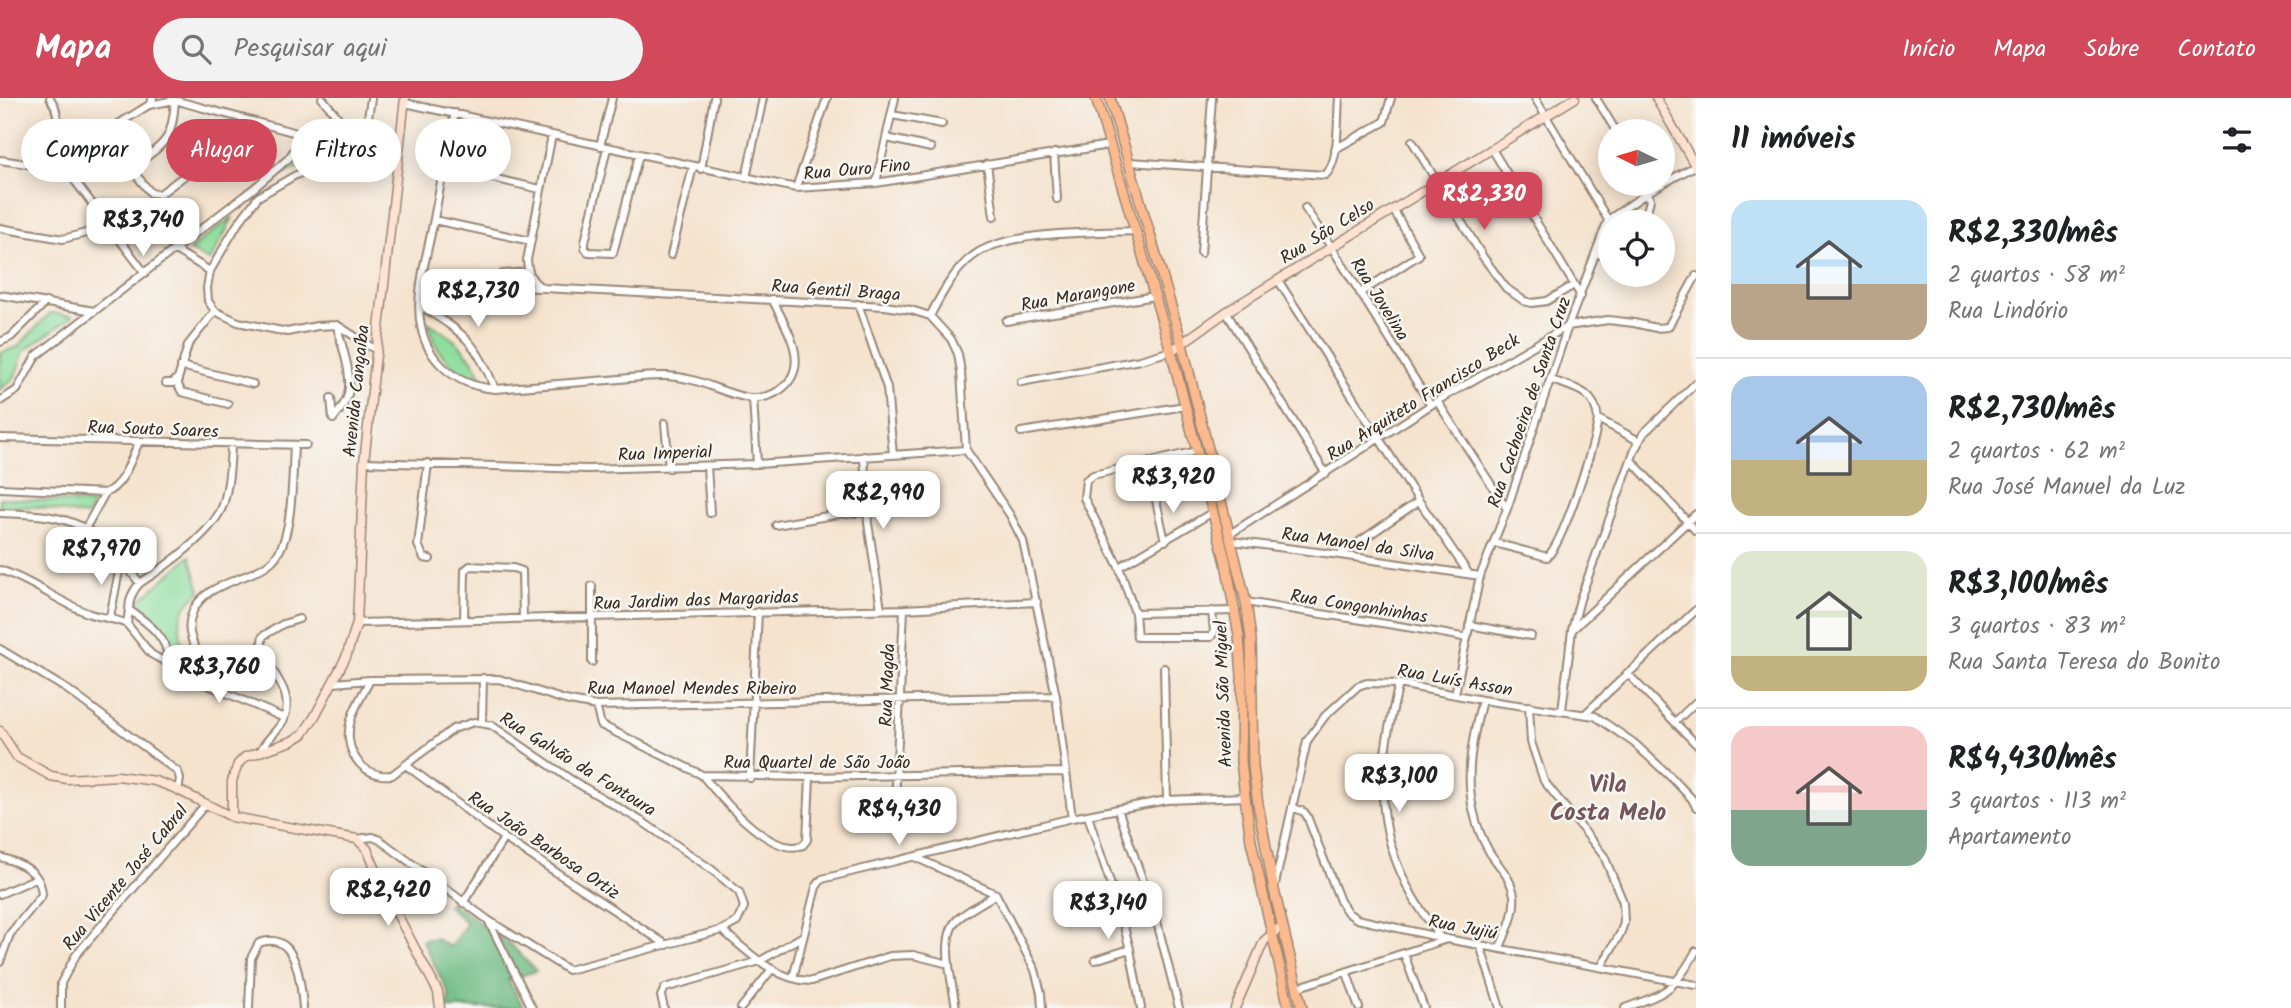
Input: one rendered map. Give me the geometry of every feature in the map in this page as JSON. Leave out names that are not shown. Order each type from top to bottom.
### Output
[{"type":"main road","name":"Avenida São Miguel","points":[[1096,98],[1171,351],[1236,611],[1242,676],[1240,724],[1245,797],[1251,841],[1289,1008]]},
{"type":"main road","name":"Avenida São Miguel","points":[[1110,98],[1182,344],[1246,603],[1253,667],[1253,766],[1258,804],[1274,890],[1302,1008]]},
{"type":"main road","name":"Rua São Celso","points":[[1171,351],[1226,312],[1575,98]]},
{"type":"main road","points":[[1656,98],[1695,167]]},
{"type":"main road","name":"Avenida Cangaíba","points":[[232,817],[234,770],[244,757],[292,741],[303,734],[346,657],[357,623],[364,462],[405,101]]},
{"type":"main road","points":[[0,731],[17,757],[51,776],[66,779],[118,776],[155,781],[232,817],[357,839],[367,849],[386,893],[438,992],[440,1008]]},
{"type":"main road","points":[[1235,1008],[1261,948],[1272,933],[1282,926]]},
{"type":"street","points":[[50,98],[57,119]]},
{"type":"street","points":[[322,98],[339,119]]},
{"type":"street","points":[[368,119],[371,98]]},
{"type":"street","points":[[612,98],[585,242],[588,252],[613,253],[639,155]]},
{"type":"street","points":[[671,255],[715,98]]},
{"type":"street","points":[[746,178],[763,98]]},
{"type":"street","points":[[796,188],[827,98]]},
{"type":"street","points":[[876,183],[895,98]]},
{"type":"street","points":[[1201,253],[1212,98]]},
{"type":"street","points":[[1129,162],[1322,176],[1332,168],[1339,98]]},
{"type":"street","points":[[1335,149],[1384,122],[1391,98]]},
{"type":"street","points":[[1535,98],[1602,210]]},
{"type":"street","points":[[1596,98],[1609,119]]},
{"type":"street","points":[[125,119],[151,101],[174,99],[291,131]]},
{"type":"street","points":[[173,119],[174,99]]},
{"type":"street","name":"Rua Ouro Fino","points":[[405,101],[796,188],[876,183],[1109,145]]},
{"type":"street","points":[[454,119],[455,113]]},
{"type":"street","points":[[892,114],[942,124]]},
{"type":"street","points":[[543,288],[537,285],[528,272],[527,260],[552,135]]},
{"type":"street","points":[[887,138],[931,148]]},
{"type":"street","points":[[166,141],[137,164],[136,175],[151,193],[160,194],[176,182]]},
{"type":"street","points":[[1412,141],[1498,279],[1515,296],[1532,303],[1540,303],[1574,285]]},
{"type":"street","points":[[1492,149],[1581,296]]},
{"type":"street","points":[[1054,153],[1057,200]]},
{"type":"street","points":[[0,401],[17,390],[36,356],[253,189],[291,155]]},
{"type":"street","points":[[0,160],[21,163]]},
{"type":"street","points":[[987,164],[994,216]]},
{"type":"street","points":[[1675,178],[1695,167]]},
{"type":"street","points":[[291,178],[258,198],[237,225],[210,271],[208,301],[215,311],[238,322],[276,331],[337,325],[376,350]]},
{"type":"street","points":[[78,182],[145,273]]},
{"type":"street","points":[[441,182],[419,305],[423,338],[432,356],[453,376],[477,387],[495,389],[665,376],[698,380],[753,398],[775,394],[787,385],[796,364],[793,342],[772,299]]},
{"type":"street","points":[[511,182],[540,188]]},
{"type":"street","points":[[253,189],[258,198]]},
{"type":"street","points":[[1622,210],[1643,196]]},
{"type":"street","name":"Rua Jovelina","points":[[1304,208],[1430,405]]},
{"type":"street","points":[[1360,293],[1419,256],[1393,209]]},
{"type":"street","points":[[434,220],[531,241]]},
{"type":"street","points":[[0,228],[62,239],[86,233],[105,221]]},
{"type":"street","points":[[1072,818],[1056,695],[1037,602],[1018,528],[965,450],[958,354],[951,339],[930,316],[960,268],[970,258],[993,246],[1022,238],[1136,230]]},
{"type":"street","name":"Rua Cachoeira de Santa Cruz","points":[[1455,694],[1480,576],[1507,509],[1598,248]]},
{"type":"street","points":[[174,250],[210,271]]},
{"type":"street","name":"Rua Gentil Braga","points":[[528,272],[503,274],[502,286],[858,304],[911,310],[930,316]]},
{"type":"street","name":"Rua Arquiteto Francisco Beck","points":[[1231,538],[1430,405],[1569,327],[1608,320],[1663,329],[1672,321],[1695,279]]},
{"type":"street","points":[[1278,280],[1419,501],[1469,574]]},
{"type":"street","points":[[0,295],[94,312]]},
{"type":"street","name":"Rua Marangone","points":[[1006,321],[1155,296]]},
{"type":"street","points":[[0,342],[11,337],[46,302]]},
{"type":"street","points":[[858,304],[887,388],[893,454]]},
{"type":"street","points":[[419,305],[471,342],[486,366],[495,389]]},
{"type":"street","points":[[215,311],[192,340],[181,366],[178,385],[182,392],[228,404]]},
{"type":"street","points":[[1226,312],[1326,474]]},
{"type":"street","points":[[331,398],[333,419],[344,405],[349,392],[337,325]]},
{"type":"street","points":[[1021,382],[1140,360],[1171,351]]},
{"type":"street","points":[[181,366],[253,384]]},
{"type":"street","points":[[166,383],[173,383],[179,376]]},
{"type":"street","points":[[1494,542],[1547,557],[1553,552],[1563,531],[1598,419],[1597,409],[1589,395],[1581,389],[1551,380]]},
{"type":"street","points":[[1562,710],[1572,630],[1580,599],[1639,440],[1696,383]]},
{"type":"street","points":[[753,398],[757,464]]},
{"type":"street","points":[[1437,401],[1507,509]]},
{"type":"street","points":[[1021,432],[1185,406]]},
{"type":"street","points":[[1598,419],[1639,440]]},
{"type":"street","points":[[665,423],[669,468]]},
{"type":"street","name":"Rua Souto Soares","points":[[0,438],[306,445]]},
{"type":"street","points":[[0,488],[105,494],[115,489],[122,479],[139,442]]},
{"type":"street","points":[[127,624],[132,594],[140,583],[204,531],[222,507],[229,479],[231,445]]},
{"type":"street","points":[[201,682],[202,667],[188,626],[194,607],[212,592],[261,568],[274,559],[279,551],[285,539],[288,519],[294,446]]},
{"type":"street","name":"Rua Imperial","points":[[364,462],[587,469],[669,468],[965,450]]},
{"type":"street","points":[[1197,451],[1103,472],[1086,480],[1084,498],[1119,567],[1135,613],[1135,633],[1139,638],[1209,638],[1214,632],[1212,611]]},
{"type":"street","points":[[864,456],[867,513],[881,608]]},
{"type":"street","points":[[1631,460],[1696,530]]},
{"type":"street","points":[[428,463],[418,538],[420,553],[424,558],[430,559]]},
{"type":"street","points":[[706,466],[710,513]]},
{"type":"street","points":[[85,529],[105,494]]},
{"type":"street","points":[[1155,496],[1165,541]]},
{"type":"street","points":[[1340,555],[1419,501]]},
{"type":"street","points":[[776,525],[839,514],[890,511]]},
{"type":"street","points":[[1119,567],[1213,512]]},
{"type":"street","points":[[0,513],[48,516],[85,529],[121,561],[140,583]]},
{"type":"street","points":[[1572,630],[1696,514]]},
{"type":"street","name":"Rua Manoel da Silva","points":[[1231,538],[1480,576]]},
{"type":"street","points":[[110,617],[121,561]]},
{"type":"street","points":[[464,620],[465,570],[470,566],[513,568],[522,571],[523,619]]},
{"type":"street","points":[[0,570],[17,575],[58,599],[91,614],[110,617],[127,624],[145,650],[167,664],[284,718]]},
{"type":"street","points":[[592,586],[592,662]]},
{"type":"street","name":"Rua Jardim das Margaridas","points":[[357,623],[904,609],[1037,602]]},
{"type":"street","name":"Rua Congonhinhas","points":[[1246,603],[1399,625],[1467,638]]},
{"type":"street","name":"Rua Magda","points":[[895,804],[904,609]]},
{"type":"street","points":[[130,610],[155,630],[169,655],[167,664]]},
{"type":"street","points":[[1585,713],[1696,610]]},
{"type":"street","points":[[1135,613],[1236,611]]},
{"type":"street","points":[[750,778],[758,612]]},
{"type":"street","points":[[261,750],[284,718],[286,696],[281,681],[262,650],[263,636],[299,619]]},
{"type":"street","points":[[1469,625],[1531,636]]},
{"type":"street","points":[[0,649],[68,690],[178,772],[178,790]]},
{"type":"street","points":[[169,655],[194,650]]},
{"type":"street","points":[[1164,668],[1167,800]]},
{"type":"street","points":[[1627,673],[1696,744]]},
{"type":"street","points":[[482,722],[483,678]]},
{"type":"street","name":"Rua Manoel Mendes Ribeiro","points":[[333,683],[483,678],[508,680],[565,700],[596,706],[1056,695]]},
{"type":"street","name":"Rua Galvão da Fontoura","points":[[370,680],[351,720],[348,737],[358,764],[369,773],[379,777],[391,775],[407,766],[453,730],[474,722],[491,724],[570,779],[670,839],[739,892],[744,907],[737,922],[722,930]]},
{"type":"street","name":"Rua Luís Asson","points":[[1274,890],[1307,741],[1325,716],[1358,686],[1379,682],[1399,684],[1585,713],[1605,722],[1634,743],[1694,797],[1696,807]]},
{"type":"street","points":[[1296,988],[1404,954],[1443,938],[1414,899],[1404,879],[1389,835],[1383,806],[1381,780],[1384,748],[1399,684]]},
{"type":"street","points":[[1482,699],[1472,744],[1470,791],[1474,814],[1483,838],[1507,877],[1514,896],[1510,922],[1500,948]]},
{"type":"street","points":[[1675,722],[1696,702]]},
{"type":"street","name":"Rua Quartel de São João","points":[[596,706],[601,725],[702,775],[750,778],[1065,772]]},
{"type":"street","points":[[1529,706],[1531,742],[1544,781],[1604,856],[1623,902],[1624,923],[1601,967]]},
{"type":"street","name":"Rua João Barbosa Ortiz","points":[[407,766],[504,838],[667,945]]},
{"type":"street","points":[[702,775],[744,821],[776,841],[793,847],[803,845],[808,835],[810,777]]},
{"type":"street","points":[[793,978],[816,887],[822,879],[1107,811],[1167,800],[1245,797]]},
{"type":"street","name":"Rua Vicente José Cabral","points":[[61,1008],[61,983],[76,955],[205,805]]},
{"type":"street","name":"Rua Jujiú","points":[[1292,807],[1307,816],[1340,901],[1348,913],[1357,919],[1443,938],[1696,985]]},
{"type":"street","points":[[1118,809],[1157,922],[1179,1008]]},
{"type":"street","points":[[1088,816],[1121,912],[1139,1007]]},
{"type":"street","points":[[357,839],[373,837],[380,840],[463,903],[568,970],[722,930],[772,969],[793,978],[812,981],[878,958],[902,955],[914,955],[949,964]]},
{"type":"street","points":[[463,903],[504,838]]},
{"type":"street","points":[[367,849],[380,840]]},
{"type":"street","points":[[0,857],[26,866],[42,887],[42,895],[10,934],[0,962]]},
{"type":"street","points":[[916,857],[996,894],[1035,970],[1042,1008]]},
{"type":"street","points":[[0,894],[37,878]]},
{"type":"street","points":[[956,1008],[948,942],[954,923],[996,894]]},
{"type":"street","points":[[488,920],[532,1008]]},
{"type":"street","points":[[664,1008],[660,996],[665,988],[760,961],[803,936]]},
{"type":"street","points":[[249,1008],[251,958],[258,943],[267,940],[277,942],[291,952],[296,964],[303,1008]]},
{"type":"street","points":[[1480,945],[1500,1008]]},
{"type":"street","points":[[1095,960],[1130,949]]},
{"type":"street","points":[[1625,1008],[1662,994],[1677,982],[1696,951]]},
{"type":"street","points":[[1404,954],[1424,1008]]},
{"type":"street","points":[[741,1008],[772,969]]},
{"type":"street","points":[[1347,973],[1359,1008]]},
{"type":"green space","points":[[233,217],[210,261],[190,251],[194,246]]},
{"type":"green space","points":[[52,313],[73,316],[24,351],[15,377],[0,390],[0,353],[18,347]]},
{"type":"green space","points":[[428,322],[460,346],[473,361],[483,380],[463,372],[446,360],[435,343]]},
{"type":"green space","points":[[0,498],[92,504],[85,516],[40,507],[0,506]]},
{"type":"green space","points":[[190,556],[200,591],[184,609],[180,620],[182,643],[175,647],[158,621],[138,602]]},
{"type":"green space","points":[[451,902],[512,946],[536,971],[508,980],[524,1008],[448,1008],[449,994],[422,940],[435,938],[450,947],[467,923],[447,905]]},
{"type":"district","name":"Vila Costa Melo","points":[[1608,798]]}]
